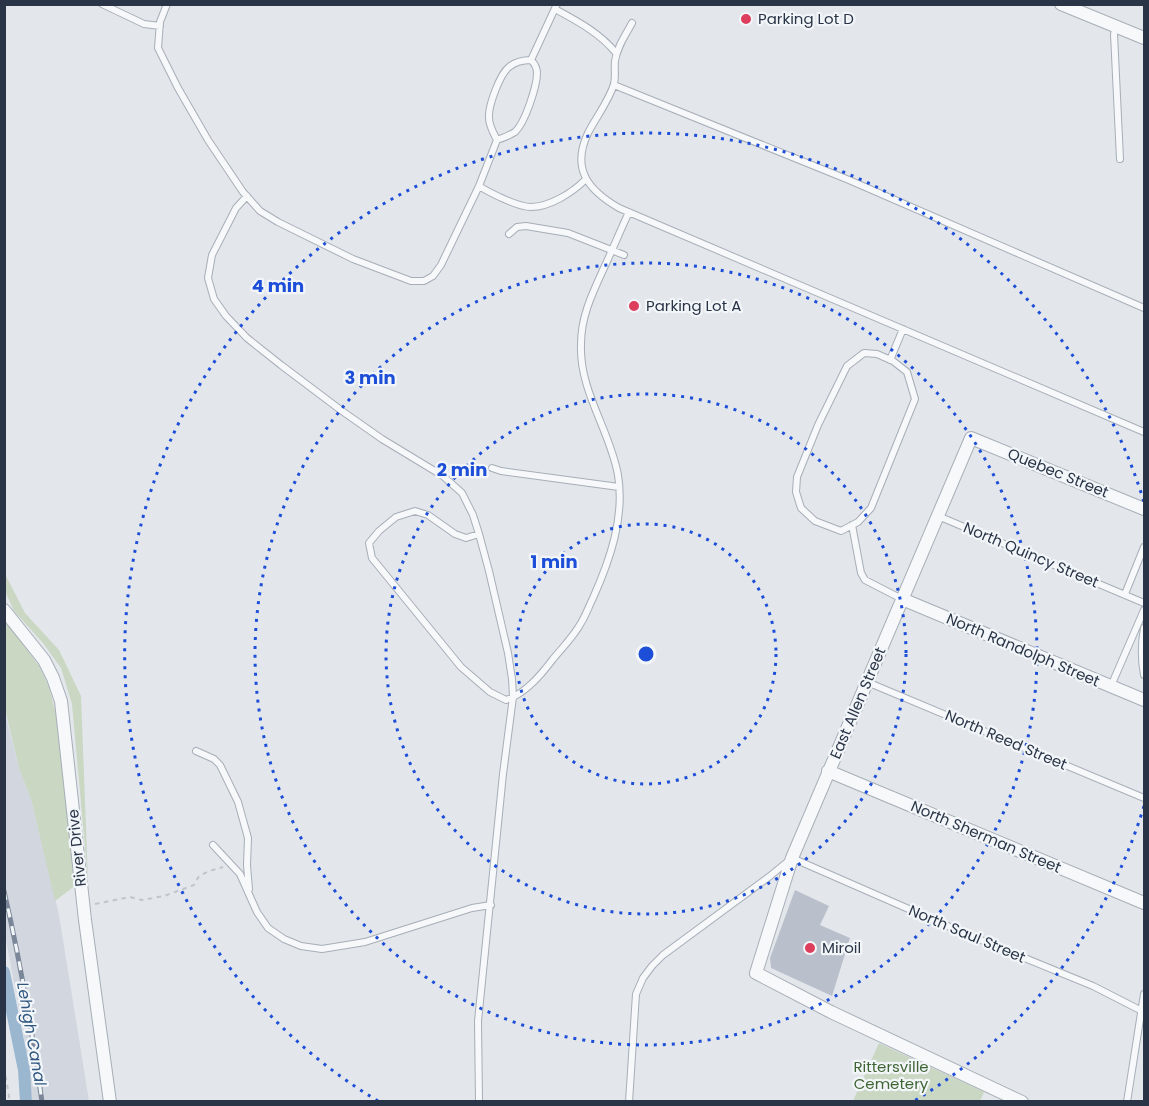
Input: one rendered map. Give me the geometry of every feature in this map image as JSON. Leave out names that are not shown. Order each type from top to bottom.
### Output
[{"type":"street","points":[[1061,4],[1090,13],[1144,38]]},
{"type":"street","name":"Quebec Street","points":[[971,438],[1144,509]]},
{"type":"street","name":"East Allen Street","points":[[971,438],[792,858],[756,973],[831,1012],[1022,1101]]},
{"type":"street","name":"North Randolph Street","points":[[902,599],[1144,700]]},
{"type":"street","name":"River Drive","points":[[4,610],[44,660],[53,678],[63,713],[83,906],[110,1101]]},
{"type":"street","name":"North Sherman Street","points":[[828,771],[1144,903]]},
{"type":"lane","points":[[102,4],[144,24],[159,26]]},
{"type":"lane","points":[[167,4],[159,26],[158,48],[208,140],[246,196],[260,211],[278,222],[353,259],[411,281],[424,281],[433,276],[441,265],[479,186],[497,140],[516,131],[526,113],[534,93],[537,73],[535,64],[531,60],[524,60],[507,68],[492,100],[489,118],[497,140]]},
{"type":"lane","points":[[531,60],[556,7],[588,27],[610,44],[616,53]]},
{"type":"lane","points":[[632,23],[616,53],[614,85],[584,142],[581,157],[585,180],[606,200],[629,212],[1144,432]]},
{"type":"lane","points":[[1116,27],[1114,34],[1120,159]]},
{"type":"lane","points":[[614,85],[849,180],[1144,308]]},
{"type":"lane","points":[[479,186],[512,202],[531,207],[554,201],[568,194],[585,180]]},
{"type":"lane","points":[[246,196],[236,208],[212,255],[208,278],[214,299],[226,316],[247,338],[342,411],[382,439],[443,476],[462,493],[473,515],[498,607],[508,653],[513,697],[478,1021],[479,1101]]},
{"type":"lane","points":[[479,534],[466,538],[455,534],[428,515],[415,511],[396,517],[369,543],[372,558],[461,667],[490,692],[506,700],[538,678],[581,624],[604,574],[612,548],[618,523],[619,487],[615,463],[586,384],[581,355],[581,333],[586,311],[629,212]]},
{"type":"lane","points":[[509,234],[517,227],[526,226],[568,233],[624,255]]},
{"type":"lane","points":[[890,360],[903,329]]},
{"type":"lane","points":[[864,352],[877,354],[890,360],[908,372],[915,399],[871,508],[858,522],[841,531],[815,521],[801,508],[796,492],[797,477],[818,425],[847,366],[864,352]]},
{"type":"lane","points":[[492,468],[619,487]]},
{"type":"lane","name":"North Quincy Street","points":[[937,516],[1144,603]]},
{"type":"lane","points":[[852,525],[861,573],[866,580],[902,599]]},
{"type":"lane","points":[[1125,594],[1144,547]]},
{"type":"lane","points":[[1111,686],[1144,610]]},
{"type":"lane","points":[[1144,628],[1142,641],[1144,675]]},
{"type":"lane","name":"North Reed Street","points":[[867,682],[1144,798]]},
{"type":"lane","points":[[196,751],[214,759],[220,765],[238,802],[248,838],[249,892]]},
{"type":"lane","points":[[213,844],[240,874],[257,912],[268,928],[284,939],[301,946],[322,949],[364,942],[472,908],[491,905]]},
{"type":"lane","points":[[629,1101],[636,994],[643,978],[663,955],[792,858]]},
{"type":"lane","name":"North Saul Street","points":[[792,858],[959,931],[1093,986],[1142,1011]]},
{"type":"lane","points":[[1127,1101],[1144,994]]},
{"type":"path","points":[[83,906],[130,897],[142,900],[164,896],[194,885],[199,876],[209,871],[232,865]]},
{"type":"path","points":[[4,1067],[10,1101]]},
{"type":"shaded area","points":[[4,709],[19,768],[32,802],[59,915],[89,1101],[32,1101],[25,1042],[5,934]]},
{"type":"green space","points":[[4,572],[25,613],[59,650],[81,696],[88,880],[72,704],[61,668],[43,643],[14,611],[5,591]]},
{"type":"green space","points":[[4,618],[39,666],[49,687],[57,718],[76,885],[55,901],[32,802],[19,768],[5,709]]},
{"type":"green space","name":"Rittersville Cemetery","points":[[879,1043],[984,1092],[980,1101],[853,1101]]},
{"type":"building","name":"Miroil","points":[[795,890],[829,906],[820,925],[850,938],[832,996],[771,968],[770,958]]},
{"type":"waterway","name":"Lehigh Canal","points":[[4,972],[24,1070],[26,1102]]},
{"type":"railway","points":[[4,891],[25,995],[42,1102]]},
{"type":"place","name":"Parking Lot D","points":[[746,19]]},
{"type":"place","name":"Parking Lot A","points":[[634,306]]},
{"type":"place","name":"Miroil","points":[[810,948]]}]
